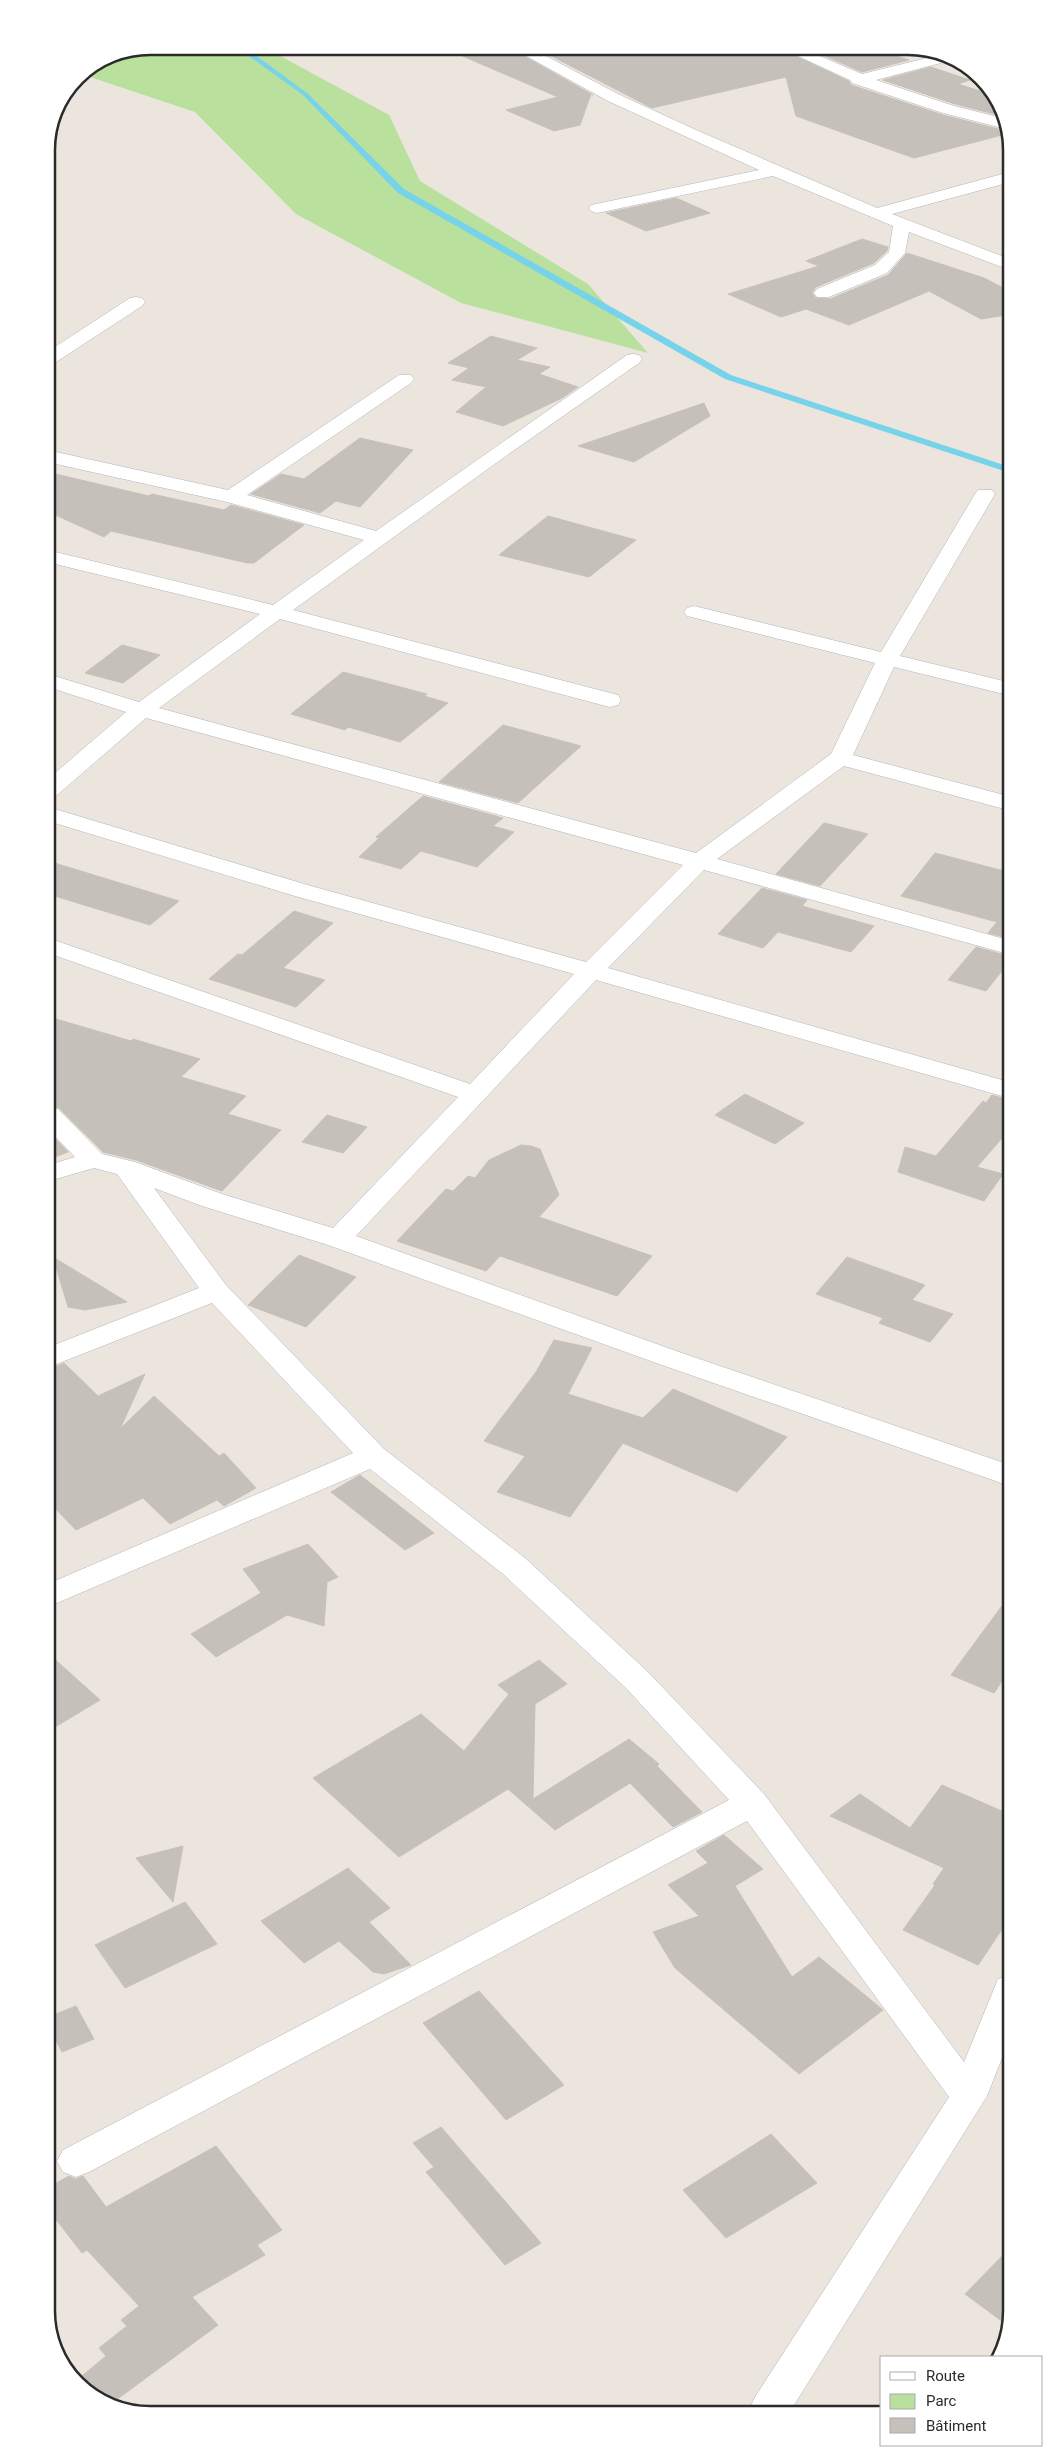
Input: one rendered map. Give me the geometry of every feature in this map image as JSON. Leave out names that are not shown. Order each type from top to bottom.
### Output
[{"type":"street","points":[[532,55],[645,113],[776,171],[902,224],[1003,262]]},
{"type":"street","points":[[802,55],[857,80],[969,116],[999,122]]},
{"type":"street","points":[[857,80],[938,60]]},
{"type":"street","points":[[597,208],[776,171]]},
{"type":"street","points":[[875,213],[1003,179]]},
{"type":"street","points":[[823,293],[881,269],[897,253],[902,224]]},
{"type":"street","points":[[55,355],[136,302]]},
{"type":"street","points":[[55,785],[142,710],[378,538],[633,359]]},
{"type":"street","points":[[231,498],[405,379]]},
{"type":"street","points":[[55,458],[231,498],[378,538]]},
{"type":"street","points":[[338,1239],[590,972],[699,862],[840,758],[887,660],[985,494]]},
{"type":"street","points":[[55,558],[276,612],[610,700]]},
{"type":"street","points":[[694,612],[1003,688]]},
{"type":"street","points":[[55,682],[142,710],[360,768],[1003,947]]},
{"type":"street","points":[[840,758],[1003,802]]},
{"type":"street","points":[[55,816],[303,891],[863,1047],[1003,1088]]},
{"type":"street","points":[[55,947],[474,1094]]},
{"type":"street","points":[[55,1121],[93,1160]]},
{"type":"street","points":[[55,1171],[93,1160],[126,1168],[212,1200],[338,1239],[669,1358],[1003,1474]]},
{"type":"street","points":[[126,1168],[216,1291],[373,1456],[514,1566],[637,1680],[752,1803],[969,2096]]},
{"type":"street","points":[[55,1356],[216,1291]]},
{"type":"street","points":[[55,1593],[373,1456]]},
{"type":"street","points":[[76,2162],[752,1803]]},
{"type":"street","points":[[773,2406],[969,2096],[1003,2009]]},
{"type":"green space","points":[[144,55],[279,55],[389,115],[420,181],[588,284],[648,353],[461,303],[296,214],[195,112],[90,77],[114,62]]},
{"type":"building","points":[[460,55],[522,55],[593,95],[591,94],[580,125],[554,131],[506,110],[558,97]]},
{"type":"building","points":[[549,55],[793,55],[849,81],[851,85],[943,115],[1001,130],[1002,135],[914,158],[796,116],[786,77],[652,108]]},
{"type":"building","points":[[823,55],[893,55],[909,60],[862,72]]},
{"type":"building","points":[[931,67],[970,80],[958,84],[983,92],[996,114],[955,104],[883,80]]},
{"type":"building","points":[[676,198],[710,213],[646,231],[606,213]]},
{"type":"building","points":[[862,239],[888,247],[887,251],[874,263],[816,287],[812,293],[816,298],[830,299],[888,275],[907,253],[984,278],[1003,288],[1003,316],[981,319],[929,291],[849,325],[806,309],[781,317],[728,294],[819,266],[806,261]]},
{"type":"building","points":[[491,336],[537,348],[517,360],[550,367],[539,374],[578,387],[562,398],[503,426],[456,412],[486,387],[452,380],[469,368],[448,363]]},
{"type":"building","points":[[704,403],[710,416],[634,462],[578,446]]},
{"type":"building","points":[[360,438],[413,450],[360,507],[336,501],[320,513],[251,494],[281,474],[304,479]]},
{"type":"building","points":[[55,474],[149,496],[152,494],[224,510],[231,505],[304,525],[254,563],[247,563],[111,531],[104,537],[55,515]]},
{"type":"building","points":[[548,516],[636,540],[589,577],[499,555]]},
{"type":"building","points":[[122,645],[160,655],[123,683],[85,673]]},
{"type":"building","points":[[343,672],[427,694],[424,696],[448,703],[400,742],[348,727],[345,730],[291,714]]},
{"type":"building","points":[[503,725],[581,746],[518,803],[439,782]]},
{"type":"building","points":[[423,796],[503,818],[493,826],[514,832],[477,867],[421,851],[401,869],[359,857],[379,838],[376,837]]},
{"type":"building","points":[[824,823],[868,834],[820,886],[776,874]]},
{"type":"building","points":[[935,853],[1003,871],[1003,937],[988,933],[997,922],[901,896]]},
{"type":"building","points":[[55,863],[179,901],[150,925],[55,896]]},
{"type":"building","points":[[762,888],[807,900],[802,906],[874,926],[851,952],[778,932],[763,948],[718,934]]},
{"type":"building","points":[[294,911],[333,923],[283,968],[325,980],[296,1007],[209,979],[238,954],[242,955]]},
{"type":"building","points":[[976,947],[1003,955],[1003,969],[986,991],[948,980]]},
{"type":"building","points":[[55,1019],[200,1059],[181,1077],[246,1096],[228,1114],[281,1130],[222,1191],[136,1160],[103,1152],[59,1108],[55,1107]]},
{"type":"building","points":[[745,1094],[804,1123],[775,1144],[715,1115]]},
{"type":"building","points":[[992,1095],[1003,1098],[1003,1137],[977,1167],[1003,1174],[984,1201],[898,1172],[905,1147],[936,1156],[983,1101],[986,1103]]},
{"type":"building","points":[[327,1115],[367,1127],[343,1153],[302,1142]]},
{"type":"building","points":[[55,1138],[68,1152],[55,1157]]},
{"type":"building","points":[[521,1145],[540,1149],[559,1195],[539,1217],[652,1256],[617,1296],[500,1256],[486,1271],[397,1241],[446,1189],[453,1191],[468,1176],[475,1178],[489,1160]]},
{"type":"building","points":[[299,1255],[356,1277],[306,1327],[248,1305]]},
{"type":"building","points":[[847,1257],[925,1285],[912,1300],[953,1314],[930,1342],[879,1323],[883,1318],[816,1294]]},
{"type":"building","points":[[55,1258],[127,1302],[85,1310],[68,1307]]},
{"type":"building","points":[[554,1340],[592,1348],[568,1394],[643,1418],[673,1389],[787,1437],[737,1492],[623,1443],[570,1517],[497,1492],[525,1456],[484,1441],[536,1372]]},
{"type":"building","points":[[64,1363],[98,1396],[145,1374],[120,1429],[154,1396],[219,1456],[224,1453],[256,1488],[224,1506],[217,1500],[170,1524],[143,1498],[76,1530],[55,1508],[55,1367]]},
{"type":"building","points":[[360,1475],[434,1533],[405,1550],[331,1492]]},
{"type":"building","points":[[308,1544],[338,1577],[327,1582],[324,1626],[287,1615],[216,1657],[191,1634],[261,1593],[243,1569]]},
{"type":"building","points":[[1003,1604],[1003,1680],[994,1693],[951,1675]]},
{"type":"building","points":[[55,1660],[100,1700],[55,1727]]},
{"type":"building","points":[[539,1660],[567,1684],[535,1704],[533,1799],[629,1739],[659,1764],[657,1766],[702,1812],[673,1827],[630,1783],[555,1830],[508,1789],[399,1857],[313,1778],[421,1714],[464,1751],[509,1694],[498,1685]]},
{"type":"building","points":[[942,1785],[1003,1812],[1003,1928],[978,1965],[903,1930],[935,1885],[933,1884],[944,1868],[830,1816],[860,1794],[910,1828]]},
{"type":"building","points":[[724,1835],[763,1869],[735,1886],[792,1977],[819,1957],[883,2010],[799,2074],[675,1968],[653,1932],[699,1916],[668,1885],[708,1863],[696,1851]]},
{"type":"building","points":[[183,1846],[173,1902],[136,1858]]},
{"type":"building","points":[[348,1868],[390,1908],[369,1922],[411,1965],[384,1974],[373,1972],[339,1941],[304,1963],[261,1921]]},
{"type":"building","points":[[185,1902],[217,1944],[125,1988],[95,1945]]},
{"type":"building","points":[[479,1991],[564,2085],[506,2120],[423,2023]]},
{"type":"building","points":[[76,2006],[94,2039],[62,2052],[55,2039],[55,2014]]},
{"type":"building","points":[[441,2127],[541,2243],[505,2265],[426,2172],[434,2167],[413,2143]]},
{"type":"building","points":[[771,2134],[817,2183],[726,2238],[683,2190]]},
{"type":"building","points":[[216,2146],[282,2230],[257,2245],[265,2255],[192,2297],[218,2325],[116,2400],[102,2393],[81,2376],[106,2356],[99,2348],[127,2326],[121,2320],[139,2306],[87,2250],[82,2253],[55,2218],[55,2184],[69,2176],[75,2179],[83,2176],[106,2207]]},
{"type":"building","points":[[1003,2255],[1002,2321],[965,2294]]},
{"type":"waterway","points":[[251,55],[305,94],[401,191],[728,377],[1003,468]]}]
